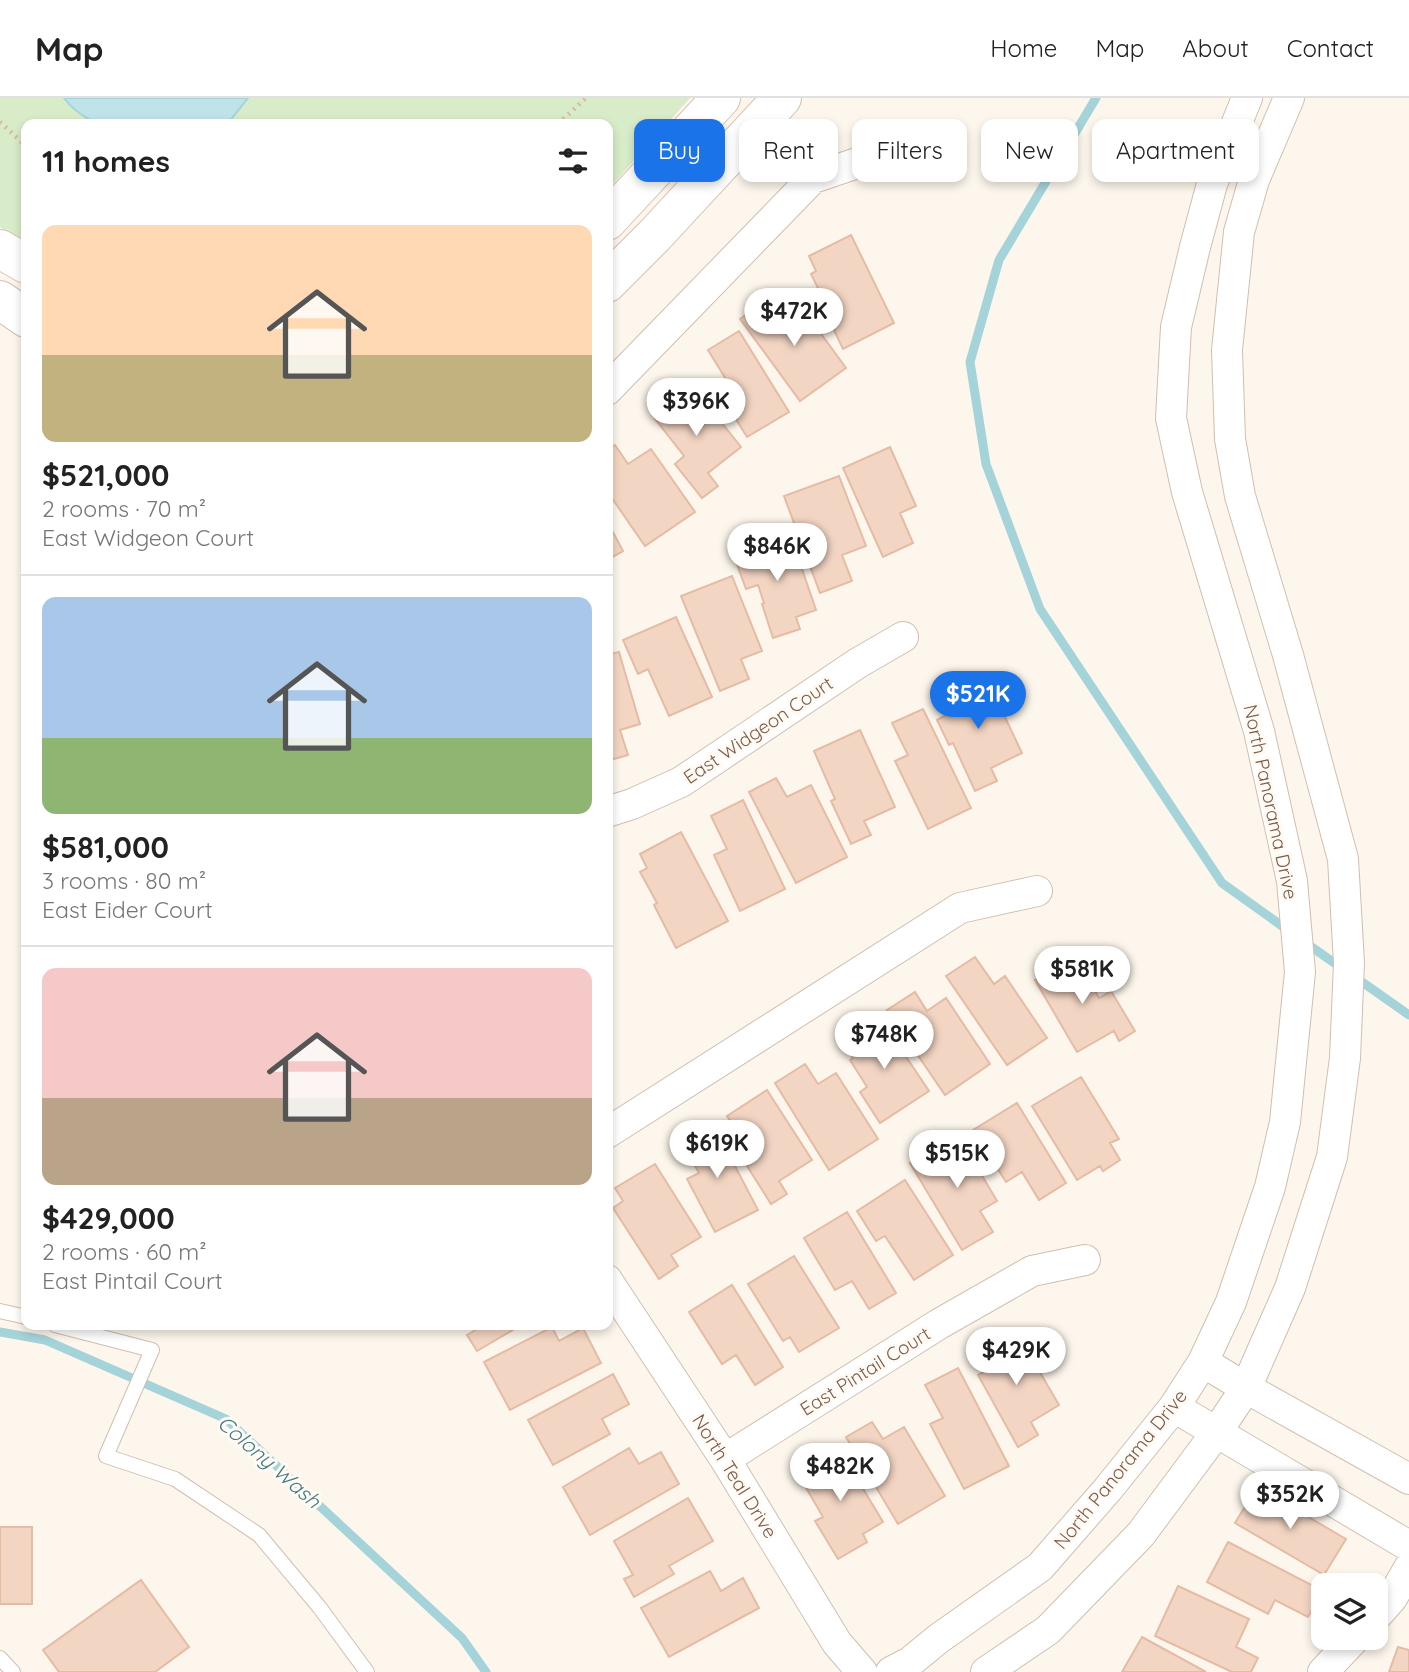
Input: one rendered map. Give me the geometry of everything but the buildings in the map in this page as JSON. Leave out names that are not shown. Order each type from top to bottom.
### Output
[{"type":"street","points":[[613,215],[721,98]]},
{"type":"street","points":[[613,277],[782,98]]},
{"type":"street","name":"North Panorama Drive","points":[[891,1672],[1040,1567],[1174,1407],[1203,1362],[1231,1302],[1270,1187],[1285,1122],[1300,972],[1292,881],[1259,731],[1187,492],[1171,418],[1176,327],[1188,273],[1212,184],[1247,98]]},
{"type":"street","points":[[986,1672],[1048,1630],[1141,1534],[1216,1433],[1246,1388],[1290,1288],[1332,1157],[1345,1058],[1349,963],[1343,859],[1288,655],[1240,496],[1230,439],[1227,350],[1240,232],[1254,180],[1289,98]]},
{"type":"street","points":[[613,384],[813,178],[852,165]]},
{"type":"street","points":[[0,249],[21,261]]},
{"type":"street","points":[[0,300],[21,315]]},
{"type":"street","name":"East Widgeon Court","points":[[613,810],[681,782],[858,663],[903,637]]},
{"type":"street","points":[[613,1129],[960,908],[1037,891]]},
{"type":"street","name":"East Pintail Court","points":[[725,1458],[939,1324],[1032,1271],[1085,1261]]},
{"type":"street","name":"North Teal Drive","points":[[613,1289],[725,1458],[837,1643],[862,1672]]},
{"type":"street","points":[[1203,1362],[1409,1479]]},
{"type":"street","points":[[1174,1407],[1409,1546]]},
{"type":"street","points":[[1388,1602],[1409,1568]]},
{"type":"street","points":[[1323,1672],[1344,1650]]},
{"type":"lane","points":[[0,1311],[21,1316]]},
{"type":"lane","points":[[74,1330],[152,1350],[106,1456],[175,1479],[259,1535],[320,1608],[367,1672]]},
{"type":"lane","points":[[0,1658],[13,1672]]},
{"type":"path","points":[[563,119],[586,98]]},
{"type":"path","points":[[0,122],[21,141]]},
{"type":"green space","points":[[0,98],[690,98],[671,119],[634,119],[634,161],[613,184],[613,119],[21,119],[21,242],[0,227]]},
{"type":"water","points":[[64,98],[248,98],[231,119],[89,119]]},
{"type":"waterway","points":[[1096,98],[999,260],[970,362],[986,464],[1040,609],[1222,883],[1289,931]]},
{"type":"waterway","points":[[1303,941],[1343,969]]},
{"type":"waterway","points":[[1355,977],[1409,1015]]},
{"type":"waterway","name":"Colony Wash","points":[[0,1332],[45,1340],[226,1419],[462,1638],[486,1672]]}]
